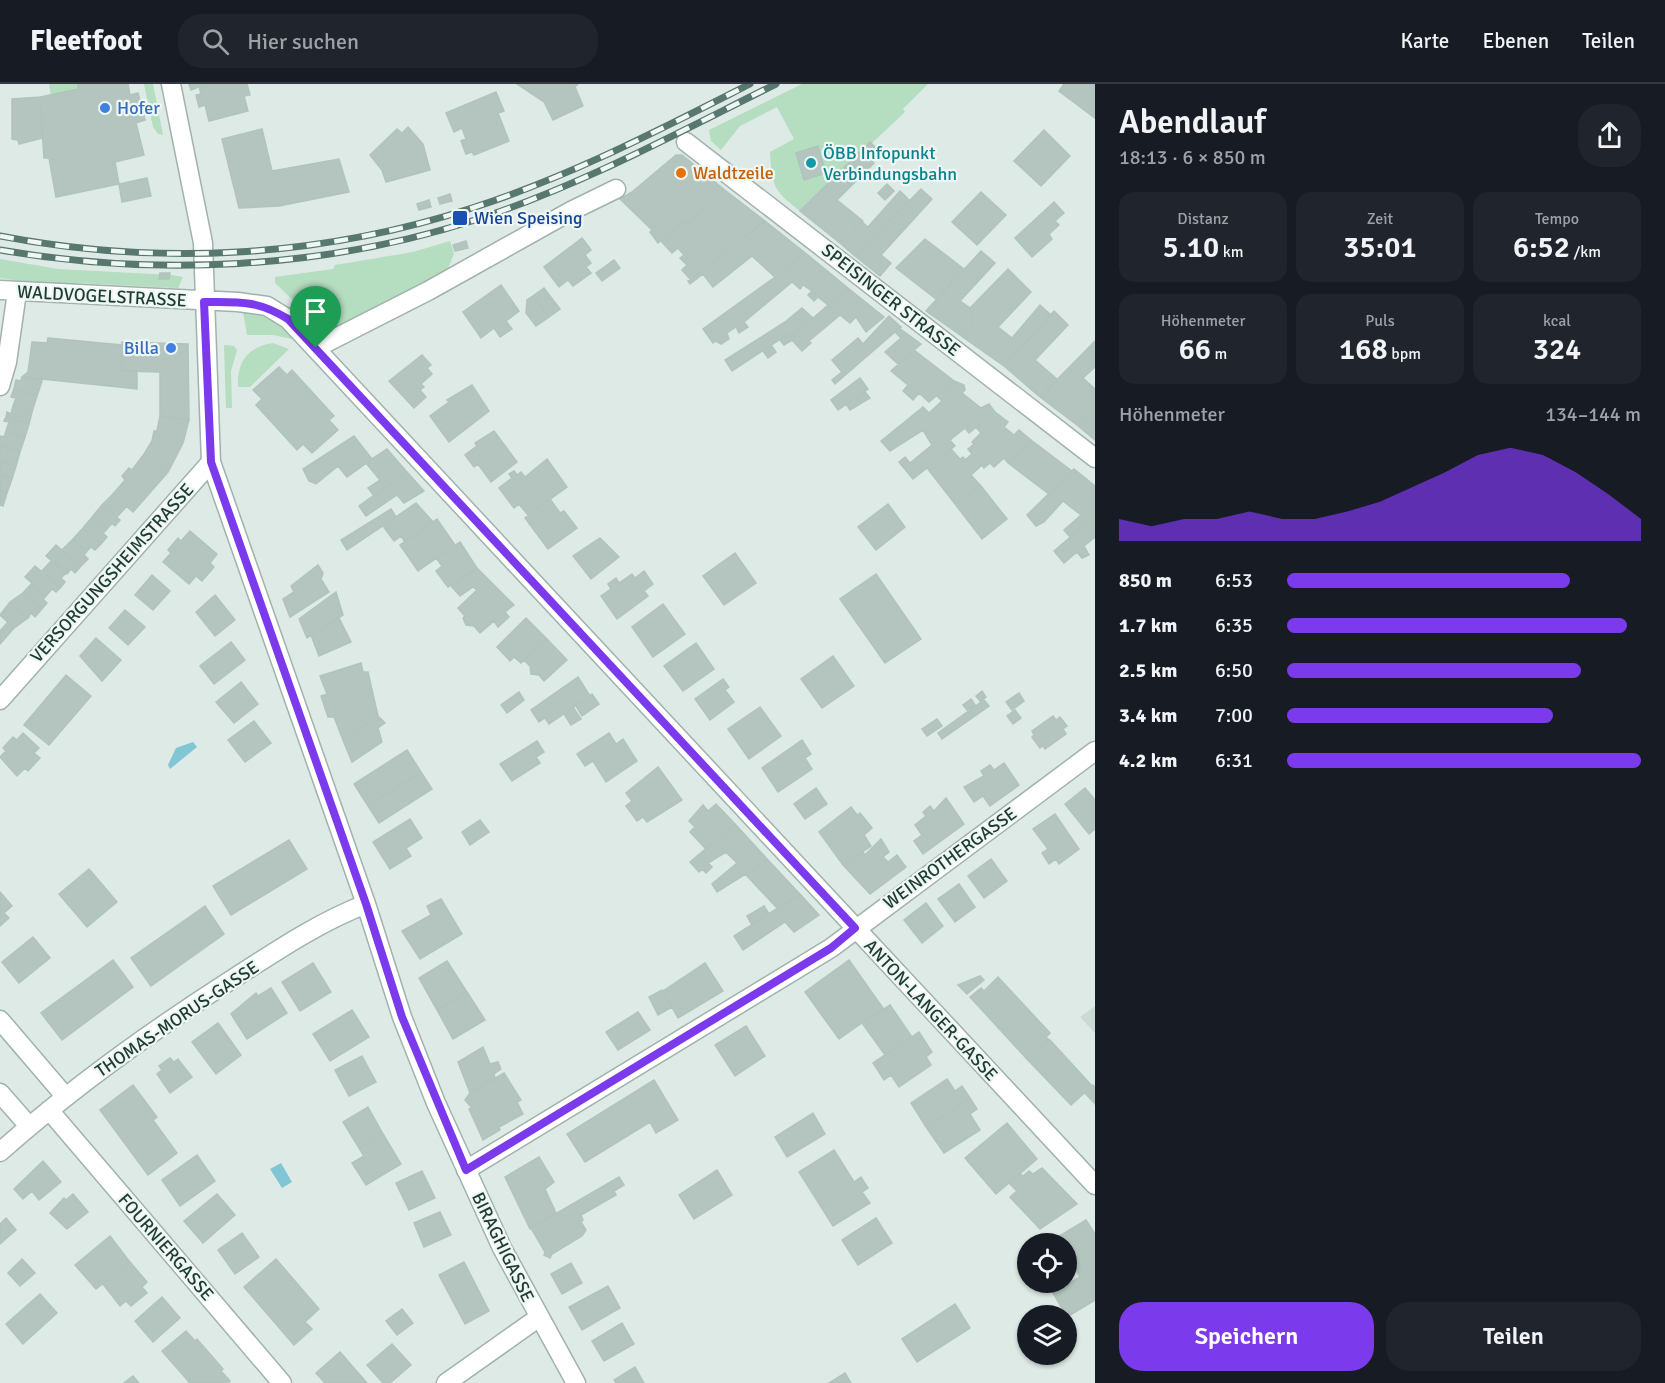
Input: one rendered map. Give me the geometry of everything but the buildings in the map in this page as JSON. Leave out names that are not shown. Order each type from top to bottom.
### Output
[{"type":"street","points":[[171,84],[203,243],[211,462]]},
{"type":"street","name":"SPEISINGER STRASSE","points":[[686,142],[1095,458]]},
{"type":"street","points":[[316,348],[428,291],[616,189]]},
{"type":"street","points":[[0,386],[7,362],[8,291]]},
{"type":"street","name":"WALDVOGELSTRASSE","points":[[8,291],[204,302]]},
{"type":"street","name":"ANTON-LANGER-GASSE","points":[[204,302],[238,302],[267,306],[288,319],[1095,1185]]},
{"type":"street","name":"VERSORGUNGSHEIMSTRASSE","points":[[0,700],[211,462]]},
{"type":"street","name":"BIRAGHIGASSE","points":[[211,462],[366,904],[402,1017],[466,1170],[538,1318],[576,1383]]},
{"type":"street","name":"WEINROTHERGASSE","points":[[466,1170],[831,948],[1095,751]]},
{"type":"street","name":"THOMAS-MORUS-GASSE","points":[[0,1152],[65,1096],[182,1012],[329,919],[366,904]]},
{"type":"street","points":[[0,1020],[65,1096]]},
{"type":"street","points":[[0,1093],[29,1126]]},
{"type":"street","name":"FOURNIERGASSE","points":[[49,1110],[282,1383]]},
{"type":"street","points":[[447,1383],[538,1318]]},
{"type":"shaded area","points":[[1095,1006],[1095,1033],[1080,1017]]},
{"type":"green space","points":[[49,84],[78,84],[78,89],[51,95]]},
{"type":"green space","points":[[144,84],[153,84],[163,135],[158,134],[153,127]]},
{"type":"green space","points":[[802,84],[928,84],[903,109],[905,112],[800,211],[784,198],[773,180],[770,152],[794,139],[777,107],[740,126],[721,150],[711,141],[709,130]]},
{"type":"green space","points":[[450,241],[454,254],[446,273],[328,334],[275,283],[275,277],[333,269],[335,265],[413,252]]},
{"type":"green space","points":[[0,259],[58,269],[183,277],[178,288],[77,283],[74,289],[0,278]]},
{"type":"green space","points":[[243,312],[258,314],[271,320],[283,328],[292,339],[273,335],[247,335]]},
{"type":"green space","points":[[273,343],[289,349],[250,387],[238,387],[239,370],[245,357],[256,348]]},
{"type":"green space","points":[[224,345],[234,346],[237,350],[231,371],[232,408],[226,408]]},
{"type":"water","points":[[193,742],[197,747],[170,769],[168,765],[176,748]]},
{"type":"water","points":[[281,1163],[292,1182],[282,1188],[270,1169]]},
{"type":"railway","points":[[0,236],[118,251],[178,254],[297,247],[356,238],[414,225],[472,208],[544,182],[613,152],[750,84]]},
{"type":"railway","points":[[0,250],[119,264],[179,265],[239,264],[359,249],[475,220],[552,191],[628,158],[776,84]]},
{"type":"place","name":"Hofer","points":[[105,108]]},
{"type":"place","name":"ÖBB Infopunkt Verbindungsbahn","points":[[811,163]]},
{"type":"place","name":"Waldtzeile","points":[[681,173]]},
{"type":"place","name":"Wien Speising","points":[[460,218]]},
{"type":"place","name":"Billa","points":[[171,348]]},
{"type":"route","points":[[204,302],[238,302],[267,306],[288,319],[316,348],[855,928],[831,948],[466,1170],[402,1017],[366,904],[211,462],[204,302]]}]
